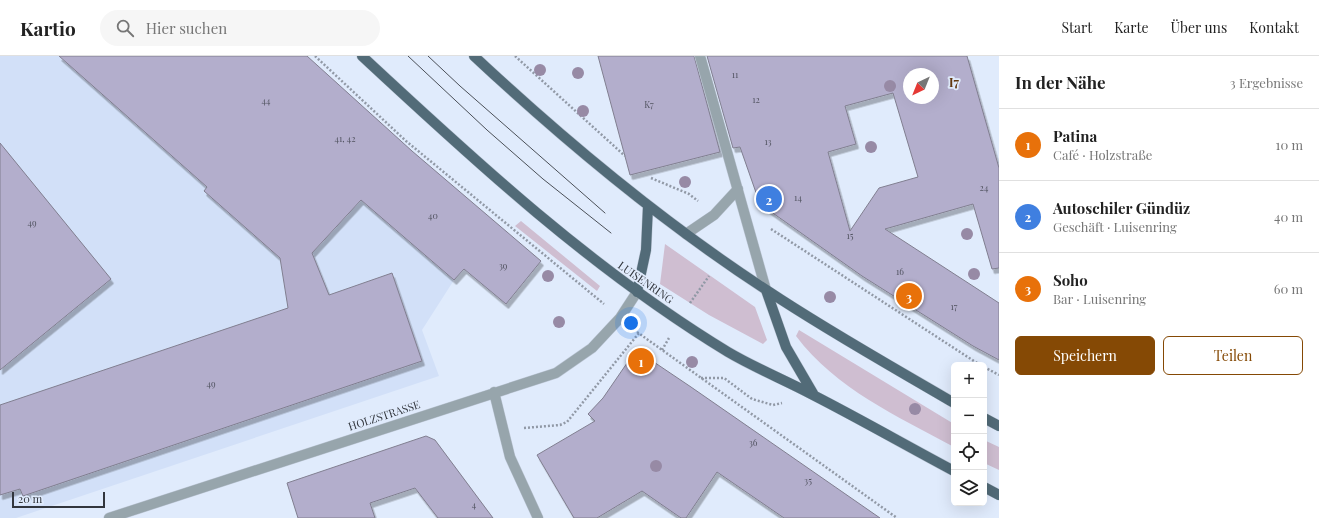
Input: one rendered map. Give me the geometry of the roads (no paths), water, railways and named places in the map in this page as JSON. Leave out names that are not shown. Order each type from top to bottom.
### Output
[{"type":"main road","name":"LUISENRING","points":[[362,56],[531,208],[637,292],[729,353],[814,396],[952,470]]},
{"type":"main road","points":[[474,56],[581,153],[686,234],[766,290],[822,326],[951,401]]},
{"type":"main road","points":[[637,292],[646,250],[648,206]]},
{"type":"main road","points":[[766,290],[786,347],[814,396]]},
{"type":"main road","points":[[987,420],[999,426]]},
{"type":"main road","points":[[987,489],[999,495]]},
{"type":"street","points":[[700,56],[766,290]]},
{"type":"street","points":[[686,234],[714,215],[738,189]]},
{"type":"street","name":"HOLZSTRASSE","points":[[109,518],[556,373],[592,348],[620,318],[637,292]]},
{"type":"street","points":[[494,392],[502,430],[510,457],[538,518]]},
{"type":"tram line","points":[[408,56],[487,130],[543,179],[611,233]]},
{"type":"tram line","points":[[428,56],[460,86],[605,213]]},
{"type":"place","name":"Autoschiler Gündüz","points":[[769,199]]},
{"type":"place","name":"Soho","points":[[909,296]]},
{"type":"place","name":"Patina","points":[[641,361]]},
{"type":"district","name":"I7","points":[[954,82]]}]
